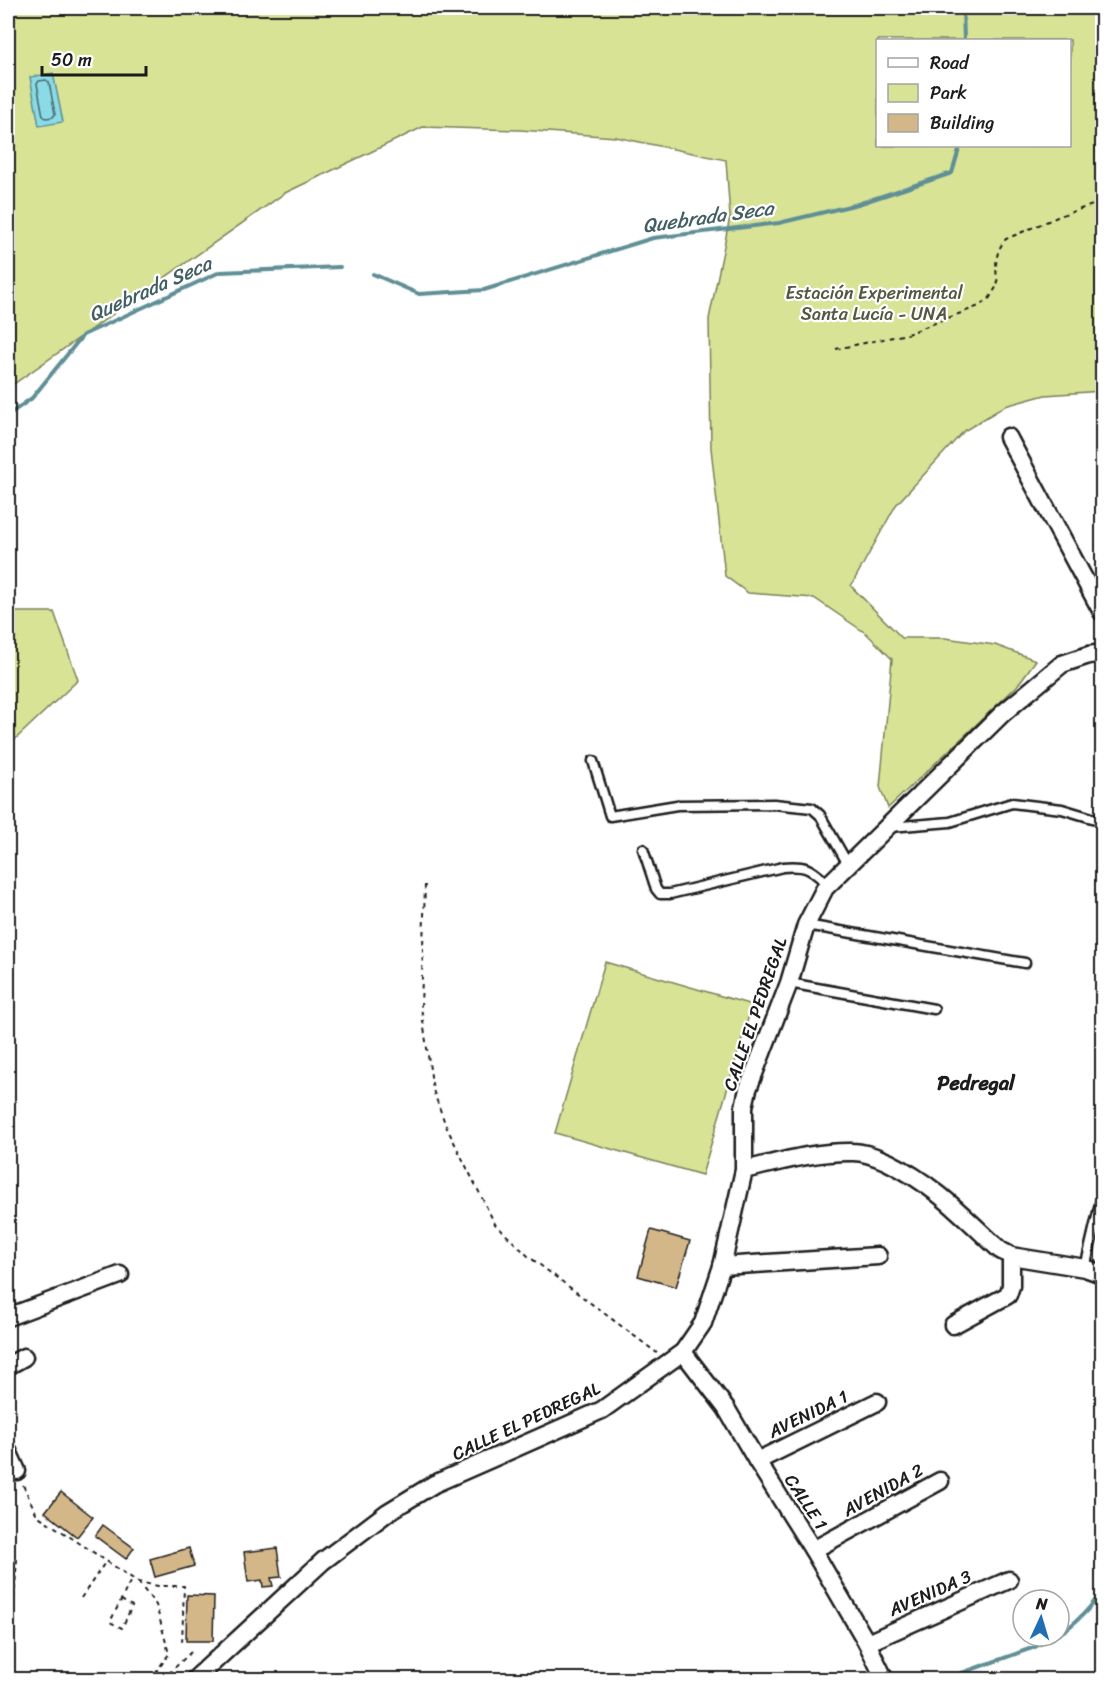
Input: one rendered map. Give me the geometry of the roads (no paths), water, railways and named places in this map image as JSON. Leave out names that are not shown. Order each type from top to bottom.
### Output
[{"type":"street","points":[[1008,437],[1102,612]]},
{"type":"street","name":"CALLE EL PEDREGAL","points":[[200,1678],[324,1562],[388,1512],[434,1484],[602,1410],[684,1352],[703,1323],[722,1266],[744,1170],[744,1107],[748,1089],[789,983],[806,925],[829,885],[1002,714],[1062,664],[1102,653]]},
{"type":"street","points":[[744,1170],[812,1155],[854,1152],[877,1157],[912,1174],[941,1194],[1000,1250],[1011,1256],[1085,1268],[1102,1274]]},
{"type":"street","points":[[722,1266],[878,1256]]},
{"type":"street","points":[[954,1325],[1008,1295],[1011,1286],[1011,1256]]},
{"type":"street","points":[[8,1317],[120,1275]]},
{"type":"street","name":"CALLE 1","points":[[684,1352],[726,1408],[813,1550],[867,1643],[885,1680]]},
{"type":"street","points":[[8,1366],[24,1357]]},
{"type":"street","name":"AVENIDA 1","points":[[757,1461],[877,1402]]},
{"type":"street","points":[[8,1451],[17,1472]]},
{"type":"street","name":"AVENIDA 2","points":[[813,1550],[940,1481]]},
{"type":"street","name":"AVENIDA 3","points":[[867,1643],[1009,1580]]},
{"type":"lane","points":[[593,761],[610,816],[677,806],[774,804],[812,808],[820,815],[849,866]]},
{"type":"lane","points":[[889,827],[950,822],[1012,803],[1062,809],[1102,821]]},
{"type":"lane","points":[[643,849],[656,889],[660,894],[670,894],[783,867],[797,866],[812,871],[829,885]]},
{"type":"lane","points":[[806,925],[1024,963]]},
{"type":"lane","points":[[789,983],[934,1009]]},
{"type":"lane","points":[[1085,1268],[1102,1196]]},
{"type":"water","points":[[53,73],[63,122],[39,126],[30,77]]},
{"type":"waterway","name":"Quebrada Seca","points":[[963,8],[964,39]]},
{"type":"waterway","name":"Quebrada Seca","points":[[373,274],[419,294],[484,290],[653,238],[779,223],[858,204],[952,173],[960,147]]},
{"type":"waterway","name":"Quebrada Seca","points":[[8,415],[32,398],[83,335],[220,272],[340,267]]},
{"type":"waterway","points":[[1071,1626],[1084,1614],[1102,1588]]},
{"type":"waterway","points":[[942,1680],[1032,1648]]},
{"type":"district","name":"Pedregal","points":[[976,1083]]},
{"type":"park label","name":"Estación Experimental Santa Lucía - UNA","points":[[874,303]]}]
